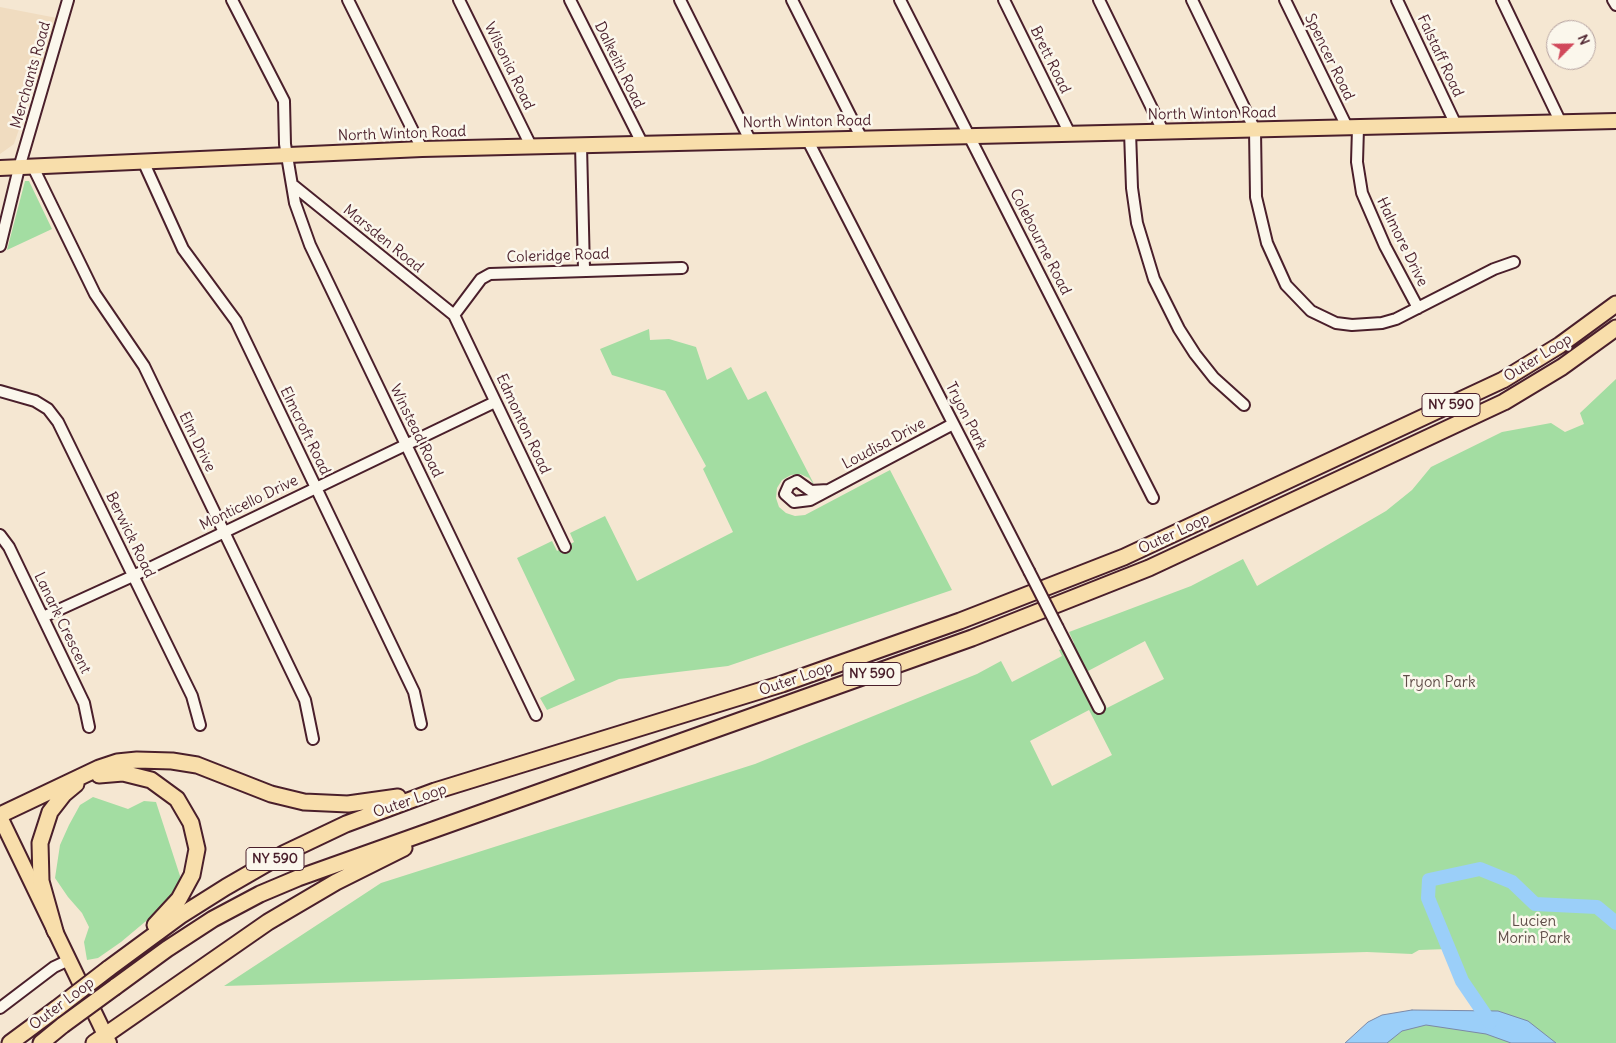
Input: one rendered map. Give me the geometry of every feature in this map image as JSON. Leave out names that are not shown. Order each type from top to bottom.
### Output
[{"type":"highway","name":"Outer Loop","points":[[10,1043],[186,912],[279,856],[352,822],[461,783],[782,684],[960,621],[1111,562],[1491,386],[1555,349],[1616,304]]},
{"type":"highway","name":"Outer Loop","points":[[40,1043],[115,986],[190,933],[260,894],[310,873],[972,638],[1149,568],[1510,398],[1568,364],[1616,328]]},
{"type":"highway","points":[[0,816],[108,764],[148,759],[197,765],[271,794],[315,803],[363,802],[461,783]]},
{"type":"highway","points":[[56,788],[114,773],[142,776],[159,784],[174,796],[185,810],[193,828],[196,844],[192,875],[182,895],[155,926],[108,969]]},
{"type":"highway","points":[[55,931],[40,873],[41,837],[47,818],[60,798],[74,785],[93,777]]},
{"type":"highway","points":[[103,1040],[250,934],[310,897],[476,814]]},
{"type":"main road","name":"North Winton Road","points":[[0,168],[422,149],[807,138],[1070,134],[1616,121]]},
{"type":"main road","points":[[0,816],[69,960],[103,1040]]},
{"type":"street","name":"Merchants Road","points":[[0,246],[26,167],[68,0]]},
{"type":"street","name":"Winstead Road","points":[[232,0],[284,101],[287,154],[294,186],[295,203],[310,245],[536,715]]},
{"type":"street","points":[[348,0],[422,149]]},
{"type":"street","name":"Wilsonia Road","points":[[459,0],[532,146]]},
{"type":"street","name":"Dalkeith Road","points":[[570,0],[642,143]]},
{"type":"street","points":[[680,0],[750,140]]},
{"type":"street","points":[[792,0],[861,137]]},
{"type":"street","name":"Colebourne Road","points":[[900,0],[1153,498]]},
{"type":"street","name":"Brett Road","points":[[1004,0],[1070,134]]},
{"type":"street","points":[[1099,0],[1164,131]]},
{"type":"street","points":[[1192,0],[1255,130],[1254,173],[1260,222],[1276,265],[1298,300],[1322,318],[1352,325],[1382,323],[1418,308],[1494,269],[1514,262]]},
{"type":"street","name":"Spencer Road","points":[[1285,0],[1353,128]]},
{"type":"street","name":"Falstaff Road","points":[[1397,0],[1456,125]]},
{"type":"street","points":[[1502,0],[1560,123]]},
{"type":"street","points":[[1613,0],[1616,5]]},
{"type":"street","name":"Halmore Drive","points":[[1353,128],[1357,162],[1365,200],[1385,246],[1418,308]]},
{"type":"street","points":[[1130,132],[1132,188],[1137,223],[1154,279],[1195,354],[1214,378],[1244,405]]},
{"type":"street","name":"Tryon Park","points":[[807,138],[1099,708]]},
{"type":"street","points":[[581,145],[584,270]]},
{"type":"street","name":"Elmcroft Road","points":[[143,161],[186,254],[236,321],[414,692],[421,724]]},
{"type":"street","name":"Elm Drive","points":[[26,167],[95,294],[144,366],[305,700],[312,739]]},
{"type":"street","name":"Marsden Road","points":[[294,186],[454,315]]},
{"type":"street","name":"Coleridge Road","points":[[454,315],[487,275],[584,270],[682,268]]},
{"type":"street","name":"Edmonton Road","points":[[454,315],[565,547]]},
{"type":"street","name":"Berwick Road","points":[[0,392],[35,401],[53,415],[192,696],[200,725]]},
{"type":"street","name":"Monticello Drive","points":[[43,617],[133,576],[495,402]]},
{"type":"street","name":"Loudisa Drive","points":[[828,490],[953,424]]},
{"type":"street","name":"Lanark Crescent","points":[[0,535],[9,548],[84,703],[89,727]]},
{"type":"street","points":[[0,1008],[54,967],[69,960]]},
{"type":"shaded area","points":[[0,7],[57,18],[39,79],[31,94],[14,144],[0,154]]},
{"type":"green space","points":[[25,181],[29,181],[52,229],[7,250]]},
{"type":"green space","points":[[649,329],[650,340],[669,339],[696,347],[707,380],[731,367],[748,400],[766,391],[815,486],[809,478],[800,474],[791,475],[782,480],[777,488],[776,498],[779,507],[786,513],[795,516],[805,515],[890,470],[952,590],[728,666],[619,679],[547,710],[540,698],[575,680],[517,558],[552,541],[557,551],[574,542],[570,533],[605,516],[637,581],[733,532],[703,469],[706,466],[665,391],[612,375],[600,349]]},
{"type":"green space","name":"Tryon Park","points":[[1616,379],[1616,1043],[1369,1043],[1380,1034],[1485,1011],[1482,1010],[1462,981],[1449,949],[1419,950],[1412,954],[1367,952],[224,986],[381,883],[755,764],[977,674],[1001,661],[1012,682],[1062,656],[1059,650],[1074,643],[1069,632],[1191,586],[1243,559],[1257,586],[1386,511],[1412,490],[1431,467],[1502,432],[1551,423],[1565,432],[1584,424],[1580,413]],"holes":[[[1145,641],[1164,679],[1107,708],[1088,671]],[[1089,710],[1112,755],[1052,786],[1030,741]]]},
{"type":"green space","points":[[93,797],[128,809],[144,801],[156,802],[181,879],[172,895],[158,911],[121,942],[98,958],[87,960],[84,942],[89,927],[82,913],[55,878],[60,845],[69,825],[80,805]]},
{"type":"water","points":[[1412,1010],[1498,1011],[1528,1021],[1556,1043],[1511,1043],[1486,1034],[1426,1025],[1402,1031],[1387,1043],[1345,1043],[1368,1022],[1382,1015]]},
{"type":"waterway","points":[[1490,1022],[1462,981],[1428,898],[1429,880],[1480,869],[1512,882],[1535,904],[1597,907],[1616,923]]},
{"type":"park label","name":"Lucien Morin Park","points":[[1534,930]]}]
